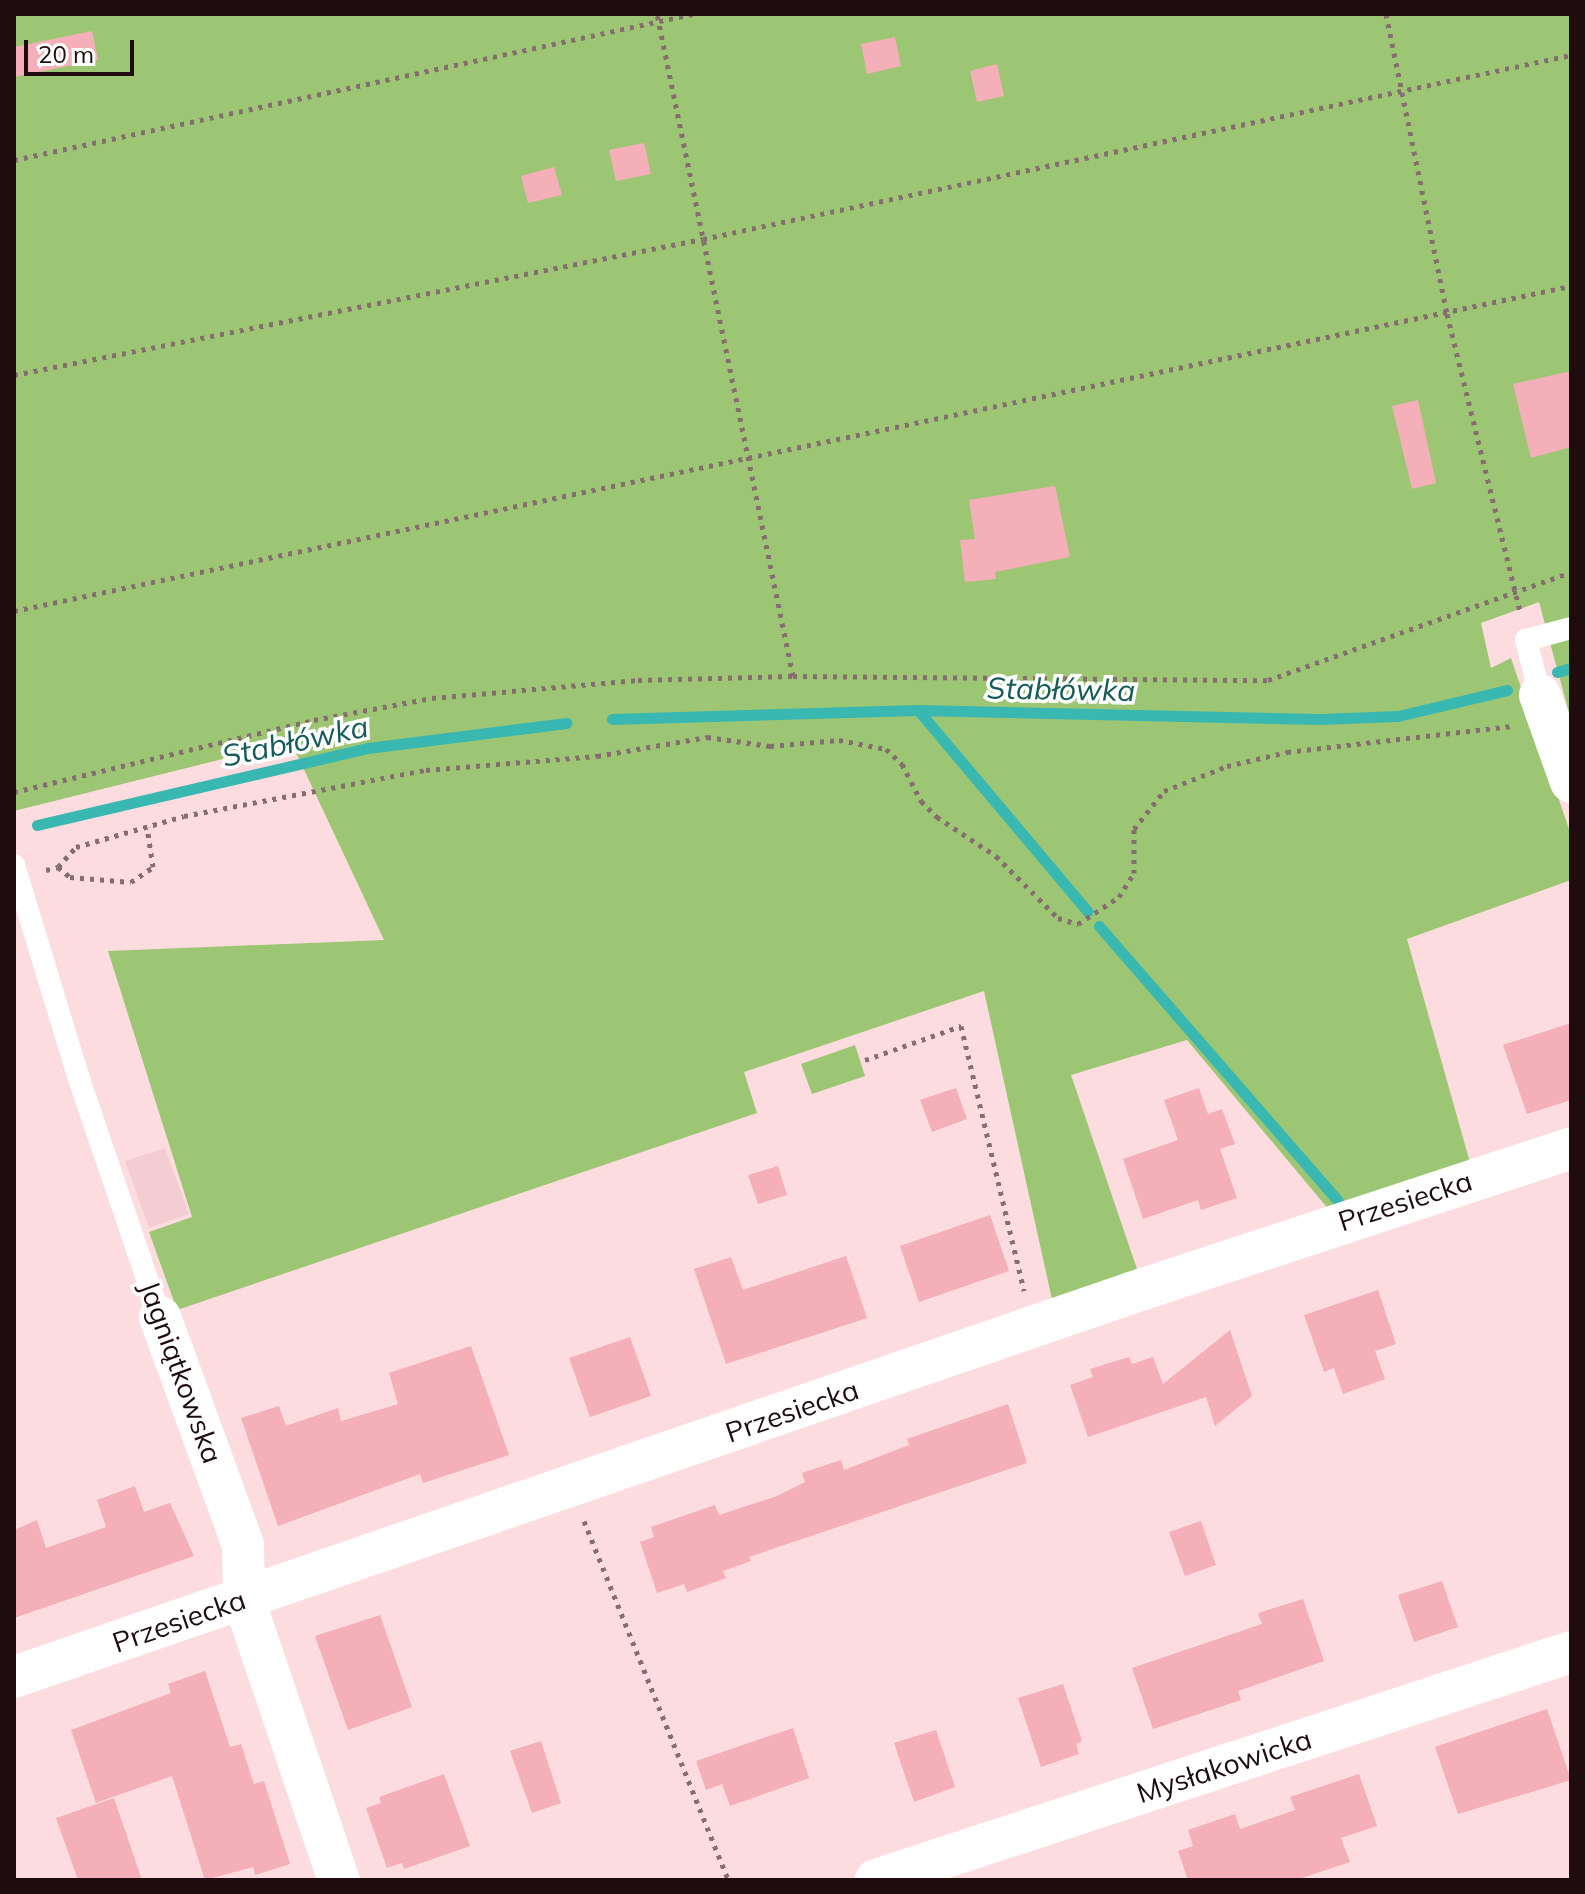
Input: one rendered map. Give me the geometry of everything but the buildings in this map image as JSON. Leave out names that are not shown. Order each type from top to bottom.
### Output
[{"type":"street","points":[[1545,708],[1571,782]]},
{"type":"street","name":"Przesiecka","points":[[14,1677],[571,1489],[1036,1326],[1571,1148]]},
{"type":"street","name":"Jagniątkowska","points":[[160,1317],[243,1545],[244,1600],[339,1880]]},
{"type":"street","name":"Mysłakowicka","points":[[876,1880],[1571,1652]]},
{"type":"lane","points":[[1545,708],[1526,640],[1571,628]]},
{"type":"lane","name":"Jagniątkowska","points":[[16,872],[78,1076],[160,1317]]},
{"type":"path","points":[[14,160],[658,18],[693,14]]},
{"type":"path","points":[[1386,14],[1447,314],[1526,640]]},
{"type":"path","points":[[658,18],[793,676]]},
{"type":"path","points":[[14,375],[703,239],[1571,55]]},
{"type":"path","points":[[14,611],[1571,286]]},
{"type":"path","points":[[14,792],[314,720],[432,698],[638,680],[793,676],[1268,680],[1571,572]]},
{"type":"path","points":[[16,872],[58,867],[76,847],[147,827],[279,796],[426,770],[597,756],[707,737],[770,746],[839,740],[886,749],[902,764],[921,801],[937,817],[996,856],[1058,918],[1078,924],[1119,897],[1134,873],[1134,829],[1148,806],[1176,785],[1287,752],[1430,739],[1545,708]]},
{"type":"path","points":[[58,867],[70,877],[131,882],[153,867],[147,827]]},
{"type":"path","points":[[865,1060],[961,1026],[1036,1326]]},
{"type":"path","points":[[571,1489],[728,1880]]},
{"type":"shaded area","points":[[165,1148],[189,1214],[149,1228],[125,1161]]},
{"type":"green space","points":[[14,14],[1571,14],[1571,720],[1539,602],[1481,623],[1491,668],[1511,658],[1571,835],[1571,880],[1407,939],[1471,1166],[1330,1211],[1187,1040],[1071,1075],[1139,1275],[1053,1304],[984,991],[744,1072],[757,1113],[177,1310],[149,1232],[192,1217],[108,951],[384,940],[291,742],[14,811]]},
{"type":"green space","points":[[855,1045],[865,1076],[812,1094],[801,1064]]},
{"type":"waterway","name":"Stabłówka","points":[[1557,672],[1571,668]]},
{"type":"waterway","name":"Stabłówka","points":[[612,719],[918,710],[1320,719],[1398,716],[1507,690]]},
{"type":"waterway","points":[[918,710],[1087,911]]},
{"type":"waterway","name":"Stabłówka","points":[[37,825],[368,748],[566,723]]},
{"type":"waterway","points":[[1099,926],[1338,1201]]}]
